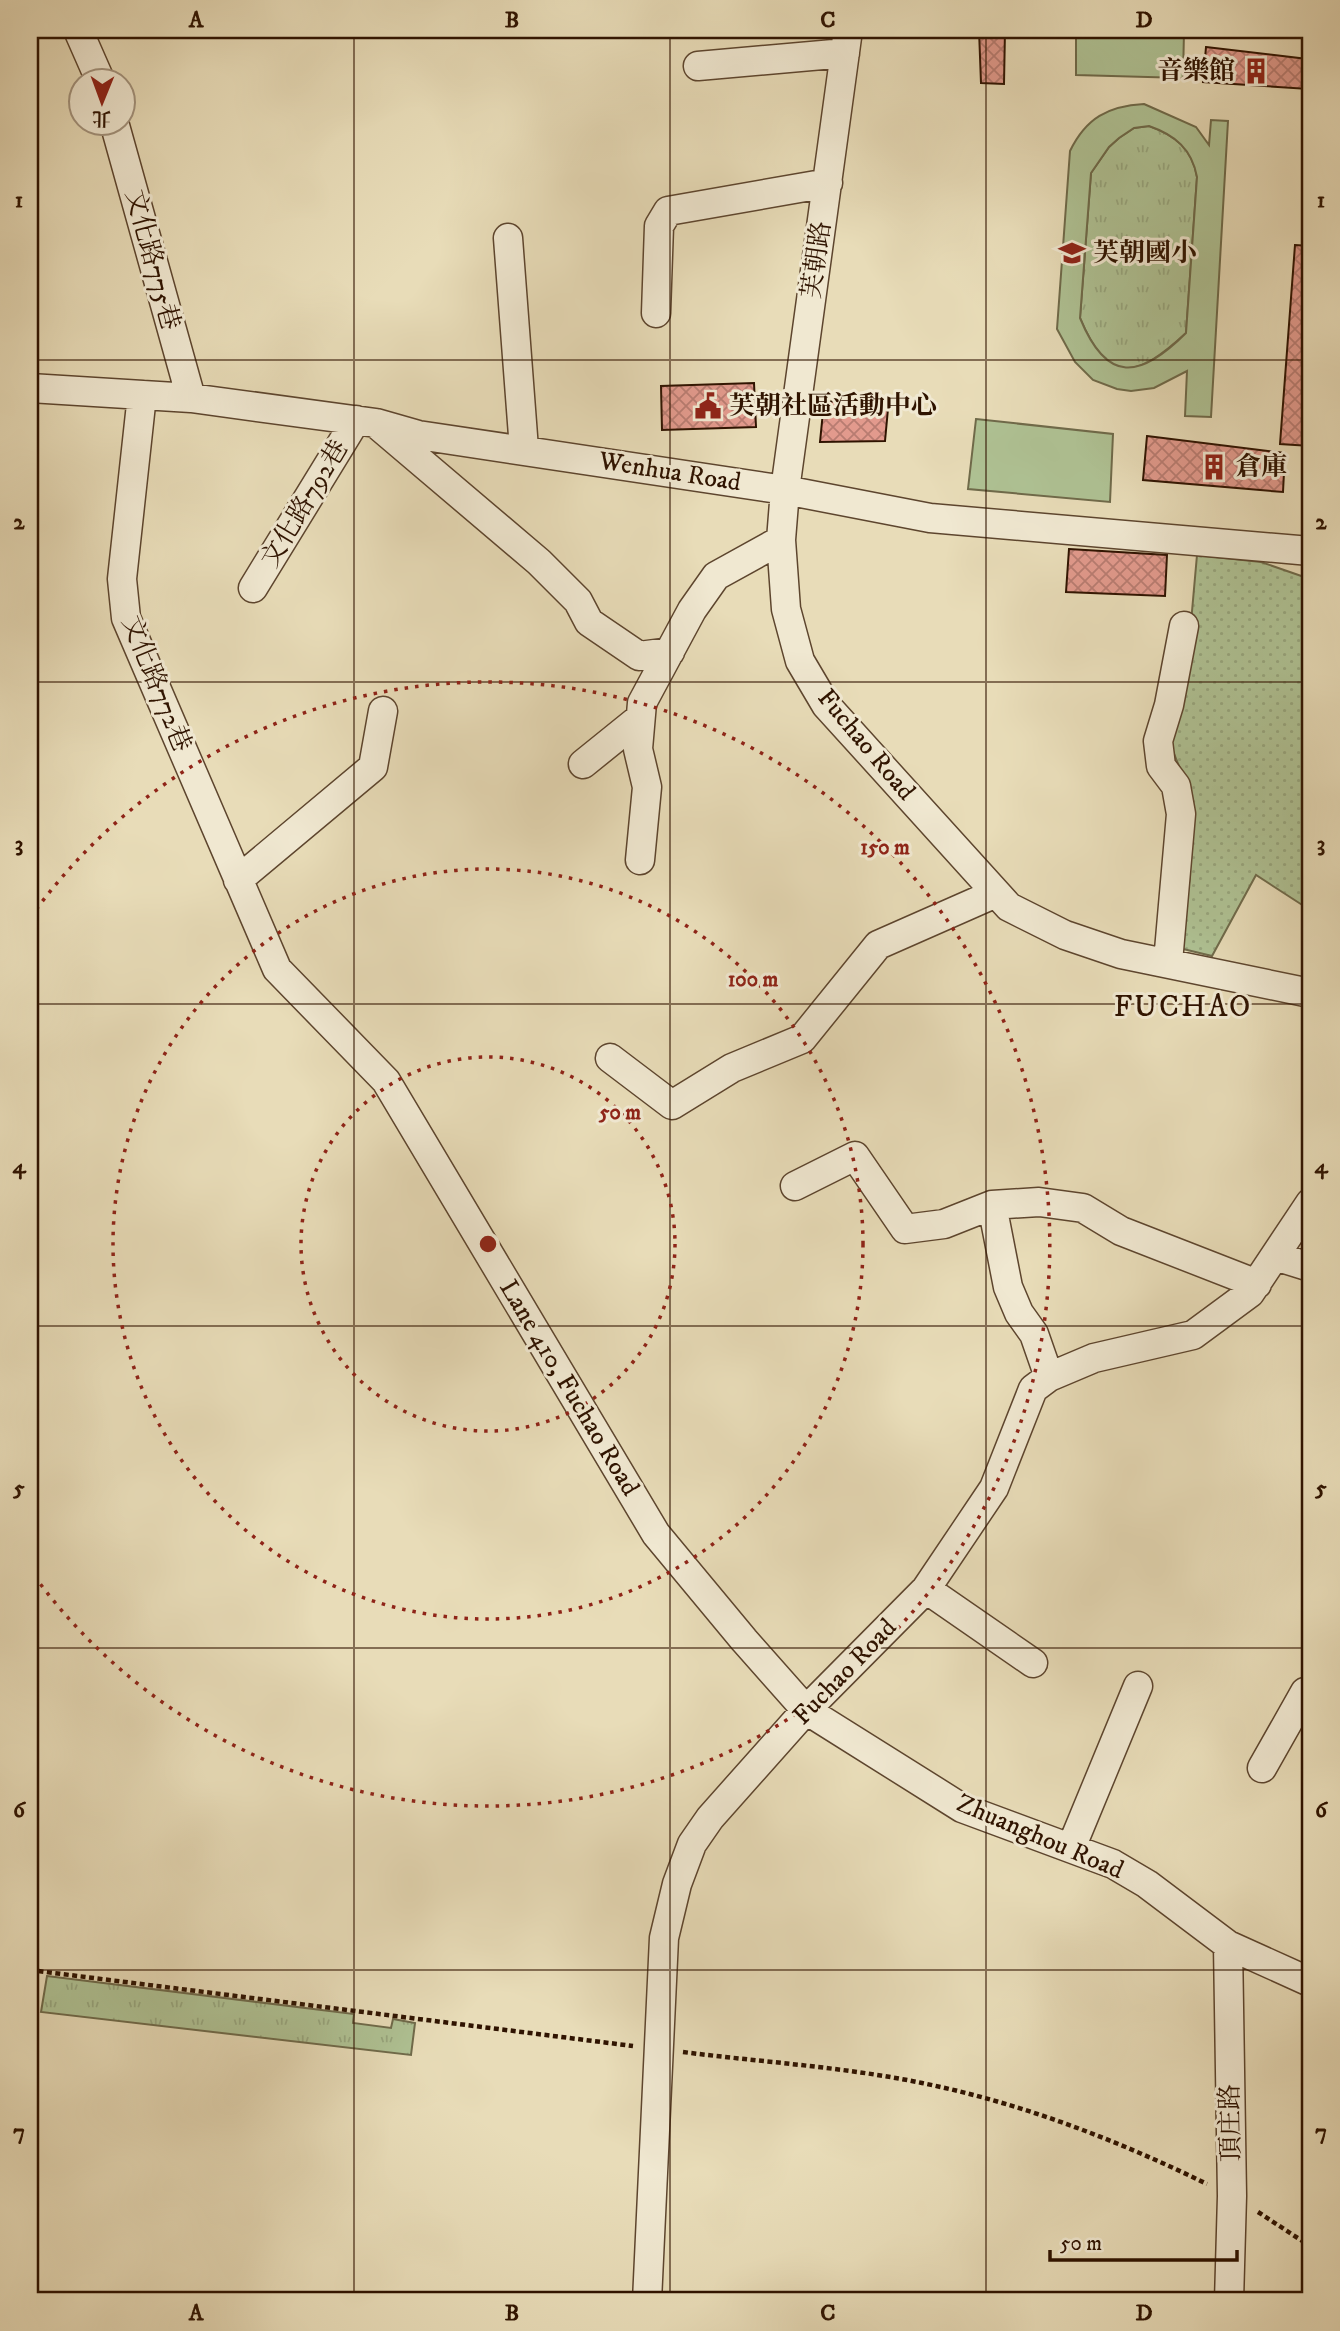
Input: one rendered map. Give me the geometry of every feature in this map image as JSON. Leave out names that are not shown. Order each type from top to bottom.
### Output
[{"type":"street","points":[[78,30],[94,66]]},
{"type":"street","points":[[698,66],[847,41]]},
{"type":"street","name":"芙朝路","points":[[785,490],[847,41]]},
{"type":"street","name":"文化路775巷","points":[[118,136],[191,398]]},
{"type":"street","points":[[656,313],[659,226],[668,211],[828,183]]},
{"type":"street","points":[[508,238],[524,449]]},
{"type":"street","name":"Wenhua Road","points":[[30,388],[191,398],[366,421],[418,435],[785,490],[930,518],[1310,551]]},
{"type":"street","name":"文化路772巷","points":[[142,394],[122,579],[126,618],[237,880]]},
{"type":"street","points":[[366,421],[539,562],[578,601],[589,622],[639,656],[670,652]]},
{"type":"street","name":"文化路792巷","points":[[253,588],[366,421]]},
{"type":"street","name":"Fuchao Road","points":[[785,490],[781,540],[786,609],[800,660],[826,705],[1009,907],[1065,935],[1121,954],[1310,993]]},
{"type":"street","points":[[640,860],[647,787],[638,749],[642,703],[716,576],[781,540]]},
{"type":"street","points":[[1168,962],[1181,814],[1176,786],[1161,766],[1158,741],[1169,705],[1184,626]]},
{"type":"street","points":[[237,880],[373,767],[383,711]]},
{"type":"street","points":[[583,764],[640,718]]},
{"type":"street","name":"Lane 410, Fuchao Road","points":[[237,880],[277,969],[386,1081],[656,1534],[806,1710]]},
{"type":"street","points":[[610,1058],[671,1105],[732,1068],[802,1039],[878,945],[996,893]]},
{"type":"street","points":[[795,1186],[855,1156],[905,1229],[944,1224],[992,1205],[1039,1202],[1083,1208],[1121,1231],[1257,1284]]},
{"type":"street","name":"Fuchao Road","points":[[647,2301],[664,1938],[677,1884],[692,1843],[710,1818],[806,1710],[926,1588],[994,1488],[1034,1390],[1049,1377],[1094,1358],[1193,1335],[1251,1293],[1310,1203]]},
{"type":"street","points":[[992,1205],[1008,1287],[1019,1313],[1034,1334],[1049,1377]]},
{"type":"street","points":[[1275,1256],[1310,1267]]},
{"type":"street","points":[[926,1588],[1032,1663]]},
{"type":"street","points":[[1071,1849],[1138,1686]]},
{"type":"street","points":[[1262,1768],[1309,1686]]},
{"type":"street","name":"Zhuanghou Road","points":[[806,1710],[962,1808],[1113,1864],[1147,1884],[1228,1945],[1310,1982]]},
{"type":"street","name":"頂庄路","points":[[1228,1945],[1232,2196],[1229,2301]]},
{"type":"green space","points":[[1076,30],[1184,31],[1183,78],[1076,75]]},
{"type":"green space","points":[[1144,104],[1196,127],[1209,145],[1211,120],[1228,121],[1211,417],[1185,416],[1187,371],[1154,388],[1131,391],[1117,389],[1093,380],[1075,362],[1057,329],[1070,151],[1091,122],[1109,111]],"holes":[[[1149,126],[1181,144],[1191,158],[1197,177],[1186,333],[1154,359],[1126,368],[1113,364],[1101,355],[1080,318],[1091,173],[1109,147],[1134,128]]]},
{"type":"green space","points":[[1149,126],[1181,144],[1191,158],[1197,177],[1186,333],[1153,359],[1139,366],[1126,368],[1114,365],[1102,356],[1080,318],[1091,173],[1109,147],[1119,138],[1134,128]]},
{"type":"green space","points":[[976,419],[1113,434],[1110,502],[968,489]]},
{"type":"green space","points":[[1197,555],[1261,562],[1310,579],[1310,910],[1256,875],[1212,956],[1179,948],[1190,877],[1190,794],[1171,746],[1185,690]]},
{"type":"green space","points":[[47,1976],[354,2014],[353,2023],[391,2028],[393,2019],[415,2023],[411,2055],[41,2012]]},
{"type":"building","points":[[979,30],[1005,30],[1004,84],[981,83]]},
{"type":"building","name":"音樂館","points":[[1206,47],[1307,59],[1308,89],[1203,82]]},
{"type":"building","points":[[1295,245],[1310,246],[1310,446],[1280,444]]},
{"type":"building","name":"芙朝社區活動中心","points":[[754,383],[756,427],[662,430],[661,386]]},
{"type":"building","points":[[889,398],[885,441],[820,442],[824,402]]},
{"type":"building","name":"倉庫","points":[[1147,436],[1285,453],[1283,492],[1143,480]]},
{"type":"building","points":[[1069,549],[1167,555],[1165,596],[1066,592]]},
{"type":"place","name":"音樂館","points":[[1256,71]]},
{"type":"place","name":"芙朝國小","points":[[1072,253]]},
{"type":"place","name":"芙朝社區活動中心","points":[[708,406]]},
{"type":"place","name":"倉庫","points":[[1214,467]]},
{"type":"district","name":"FUCHAO","points":[[1183,1007]]}]
